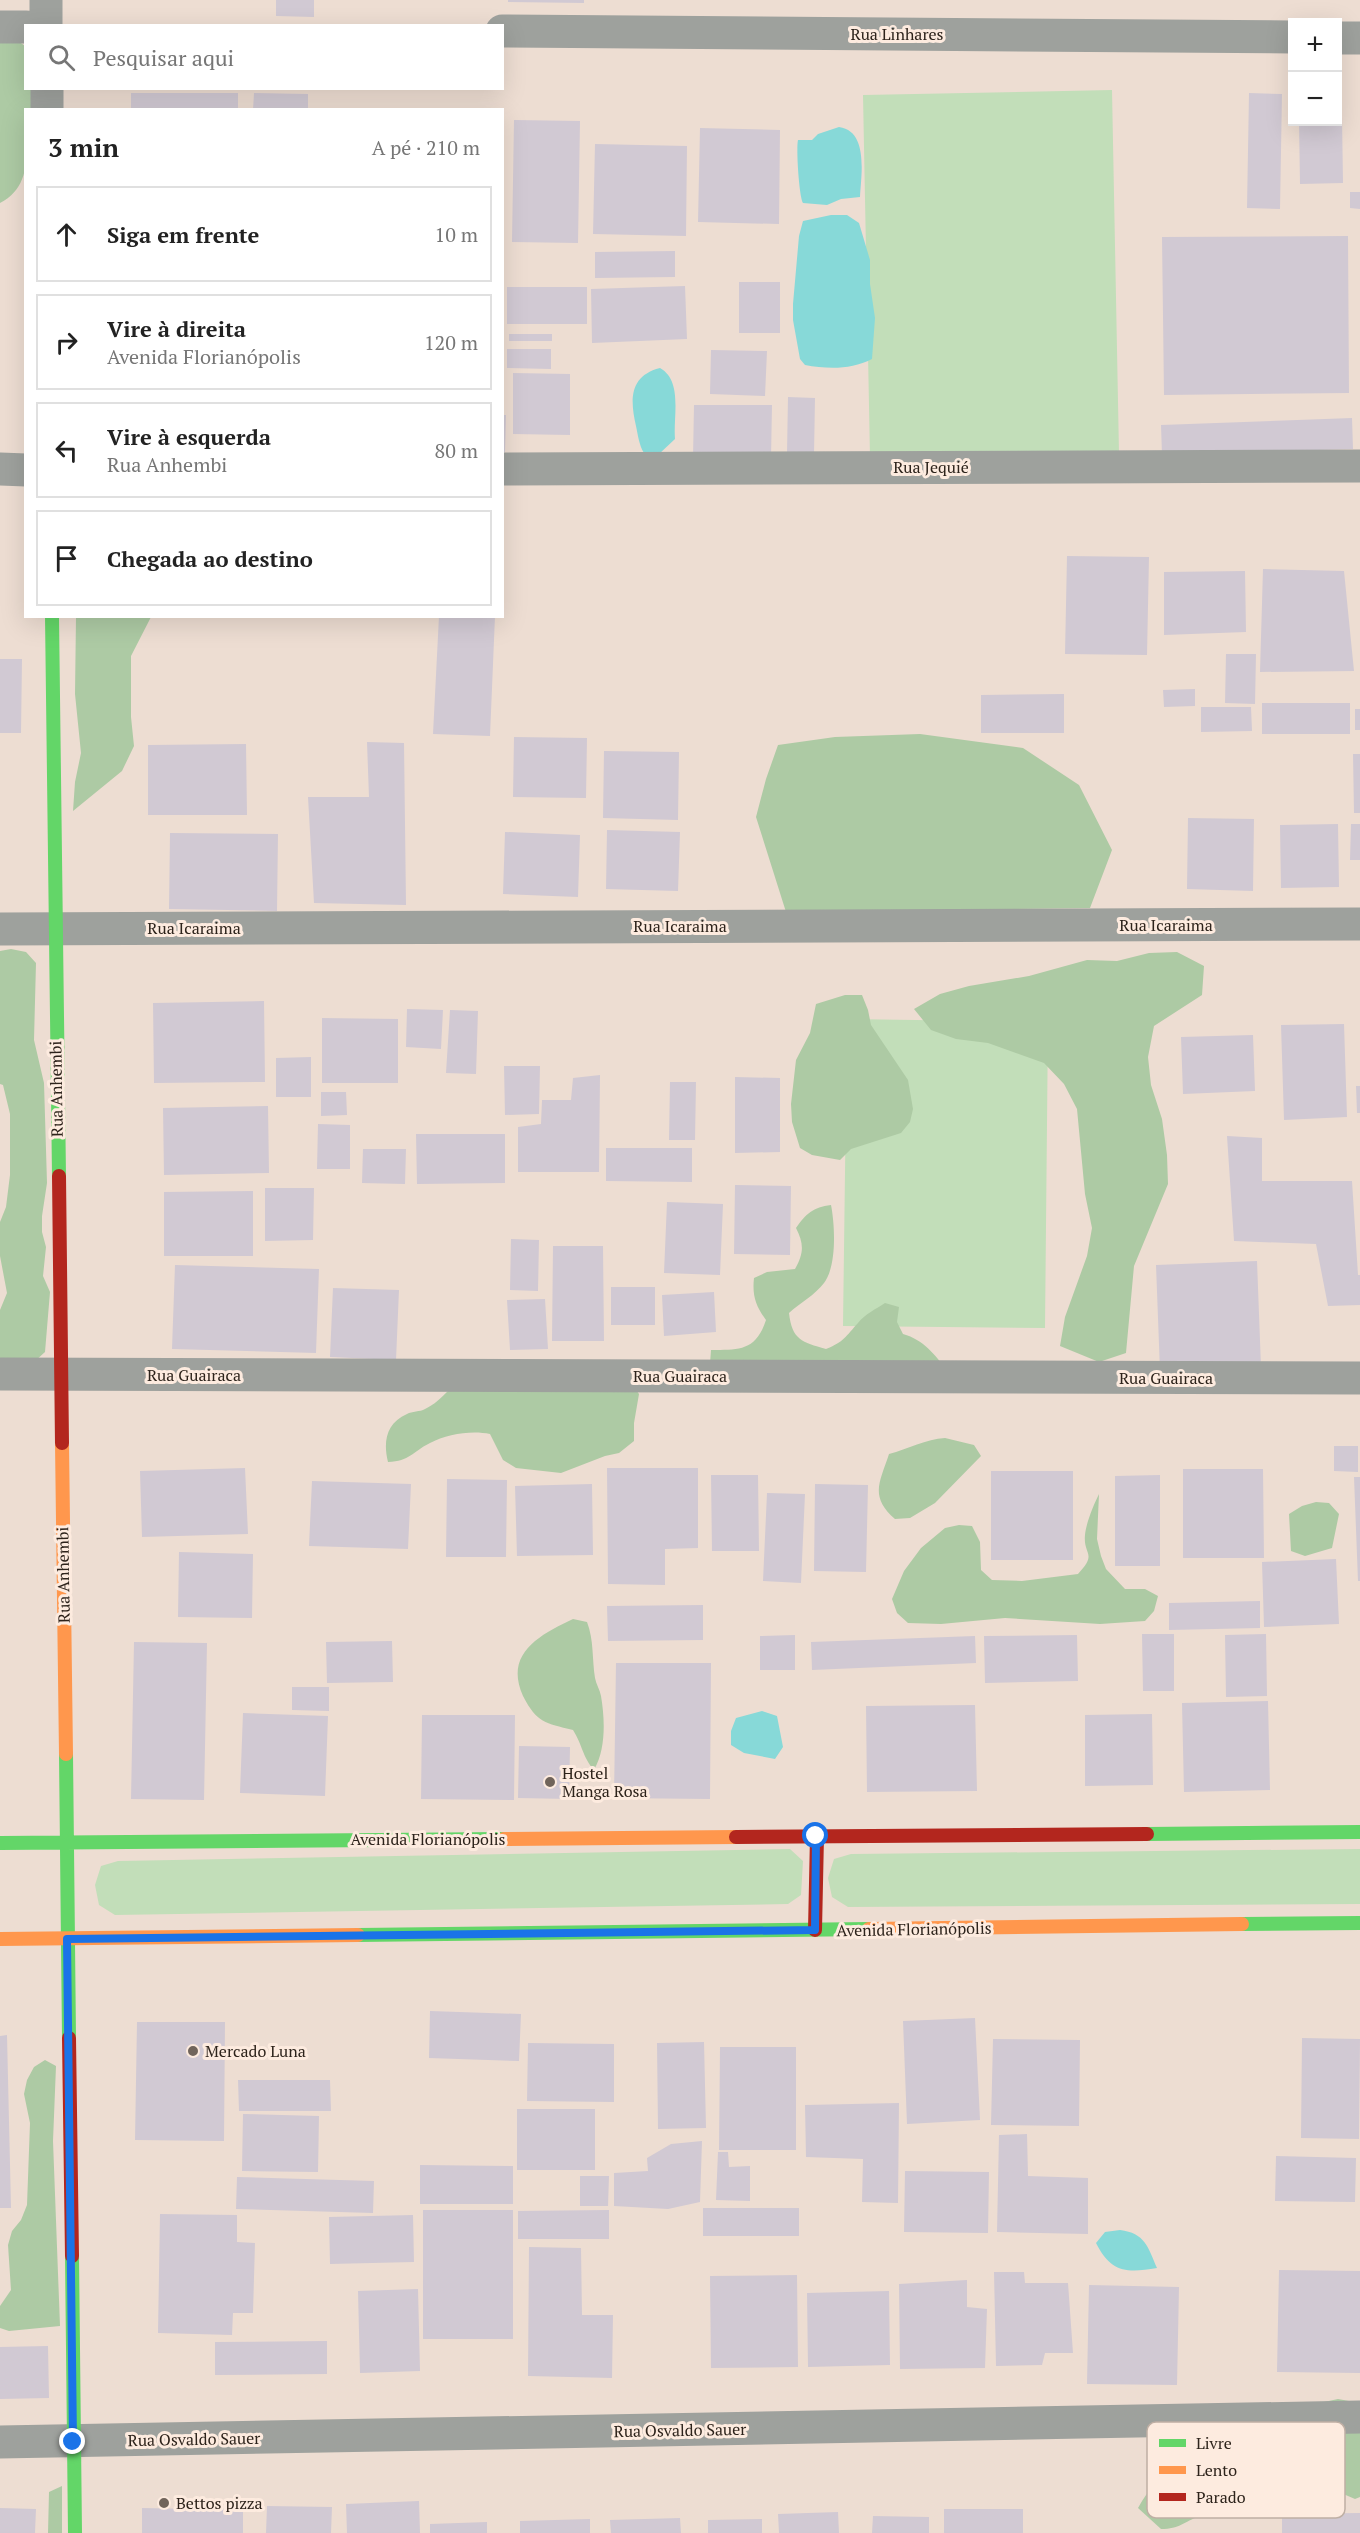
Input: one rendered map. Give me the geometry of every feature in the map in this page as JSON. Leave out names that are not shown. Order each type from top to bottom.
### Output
[{"type":"street","points":[[46,0],[46,24]]},
{"type":"street","points":[[0,27],[24,27]]},
{"type":"street","name":"Rua Linhares","points":[[504,31],[1288,37]]},
{"type":"street","points":[[1342,38],[1360,38]]},
{"type":"street","points":[[47,90],[47,108]]},
{"type":"street","name":"Rua Jequié","points":[[504,469],[1360,466]]},
{"type":"street","points":[[0,469],[24,470]]},
{"type":"street","name":"Rua Anhembi","points":[[52,618],[75,2533]]},
{"type":"street","name":"Rua Icaraima","points":[[0,929],[1360,924]]},
{"type":"street","name":"Rua Guairaca","points":[[0,1374],[1360,1378]]},
{"type":"street","name":"Avenida Florianópolis","points":[[0,1843],[1360,1832]]},
{"type":"street","points":[[815,1930],[816,1836]]},
{"type":"street","name":"Avenida Florianópolis","points":[[0,1939],[1360,1923]]},
{"type":"street","name":"Rua Osvaldo Sauer","points":[[0,2442],[1360,2417]]},
{"type":"green space","points":[[0,41],[18,41],[24,45],[24,90],[35,90],[39,108],[24,108],[24,174],[19,186],[0,203]]},
{"type":"green space","points":[[1112,90],[1119,453],[870,457],[863,95]]},
{"type":"green space","points":[[76,618],[150,618],[131,656],[131,717],[134,746],[122,771],[73,811],[75,782],[81,753],[75,694]]},
{"type":"green space","points":[[920,734],[1023,748],[1079,785],[1112,850],[1090,908],[786,912],[756,817],[778,745],[835,737]]},
{"type":"green space","points":[[11,949],[26,952],[36,963],[34,1040],[44,1083],[47,1183],[42,1216],[42,1232],[46,1247],[43,1276],[50,1292],[45,1352],[34,1362],[0,1363],[0,1310],[7,1293],[0,1256],[0,1222],[6,1207],[10,1175],[10,1114],[3,1085],[0,1084],[0,951]]},
{"type":"green space","points":[[1177,952],[1204,966],[1202,995],[1154,1026],[1148,1057],[1151,1085],[1162,1119],[1168,1184],[1134,1266],[1126,1353],[1099,1362],[1060,1346],[1065,1317],[1087,1256],[1092,1228],[1085,1194],[1077,1109],[1064,1084],[1044,1063],[988,1043],[956,1039],[931,1030],[914,1009],[940,994],[969,986],[1029,976],[1087,960],[1117,961],[1149,953]]},
{"type":"green space","points":[[845,995],[862,995],[871,1025],[908,1080],[913,1109],[910,1122],[901,1133],[851,1149],[840,1160],[812,1155],[800,1148],[792,1122],[791,1104],[796,1060],[810,1033],[816,1004]]},
{"type":"green space","points":[[847,1019],[1048,1022],[1045,1328],[843,1326]]},
{"type":"green space","points":[[831,1205],[834,1234],[831,1266],[824,1283],[789,1313],[790,1322],[796,1334],[805,1342],[826,1349],[841,1341],[864,1317],[885,1303],[899,1307],[897,1322],[903,1334],[923,1344],[947,1370],[710,1364],[711,1350],[738,1349],[752,1343],[757,1338],[766,1320],[756,1300],[754,1278],[767,1272],[795,1269],[802,1248],[796,1228],[810,1212],[819,1207]]},
{"type":"green space","points":[[631,1383],[639,1394],[634,1423],[634,1441],[619,1453],[561,1473],[516,1468],[503,1460],[490,1434],[483,1433],[444,1437],[406,1458],[388,1462],[386,1440],[394,1422],[409,1413],[428,1407],[448,1391]]},
{"type":"green space","points":[[945,1438],[974,1445],[981,1456],[935,1503],[910,1518],[895,1519],[887,1511],[879,1496],[880,1481],[889,1454],[924,1442]]},
{"type":"green space","points":[[1099,1494],[1097,1539],[1106,1569],[1125,1589],[1145,1589],[1158,1596],[1154,1611],[1145,1621],[1100,1624],[1005,1618],[941,1624],[908,1623],[897,1613],[892,1599],[904,1571],[921,1548],[945,1528],[959,1525],[972,1526],[980,1542],[981,1570],[992,1580],[1022,1581],[1078,1574],[1087,1562],[1086,1530]]},
{"type":"green space","points":[[1316,1502],[1329,1503],[1339,1514],[1332,1548],[1305,1556],[1291,1551],[1289,1514],[1302,1506]]},
{"type":"green space","points":[[573,1619],[587,1622],[592,1643],[595,1678],[602,1705],[603,1744],[594,1770],[573,1730],[538,1717],[523,1696],[518,1681],[518,1668],[528,1648],[537,1639]]},
{"type":"green space","points":[[790,1849],[803,1861],[801,1895],[788,1904],[115,1915],[99,1905],[95,1885],[101,1866],[118,1861]]},
{"type":"green space","points":[[1360,1849],[1360,1904],[848,1907],[832,1897],[828,1878],[834,1859],[851,1854]]},
{"type":"green space","points":[[45,2060],[56,2066],[53,2141],[60,2326],[9,2331],[0,2328],[0,2306],[11,2290],[8,2245],[12,2231],[21,2220],[27,2205],[30,2123],[24,2094],[27,2080],[34,2067]]},
{"type":"green space","points":[[1338,2399],[1360,2403],[1360,2497],[1355,2499],[1345,2495],[1345,2422],[1314,2422],[1324,2402]]},
{"type":"green space","points":[[62,2486],[62,2533],[48,2533],[49,2492]]},
{"type":"green space","points":[[1147,2494],[1147,2516],[1138,2508]]},
{"type":"green space","points":[[1149,2518],[1194,2518],[1177,2526],[1161,2529]]},
{"type":"water","points":[[839,127],[849,130],[859,145],[862,167],[860,197],[841,199],[827,205],[803,203],[798,172],[798,140],[812,140],[818,134]]},
{"type":"water","points":[[831,215],[847,215],[859,223],[870,260],[870,284],[875,318],[872,359],[839,368],[805,365],[800,359],[793,320],[799,236],[803,221]]},
{"type":"water","points":[[660,368],[672,381],[674,390],[675,439],[659,454],[644,453],[634,416],[634,390],[642,377]]},
{"type":"water","points":[[762,1711],[777,1716],[783,1747],[775,1759],[744,1753],[731,1745],[731,1731],[736,1718]]},
{"type":"water","points":[[1120,2230],[1135,2234],[1144,2242],[1157,2268],[1121,2269],[1108,2260],[1096,2243],[1105,2232]]},
{"type":"building","points":[[276,0],[314,0],[314,17],[276,16]]},
{"type":"building","points":[[508,0],[584,0],[584,3],[508,2]]},
{"type":"building","points":[[131,93],[238,93],[238,108],[131,108]]},
{"type":"building","points":[[254,93],[308,94],[308,108],[253,108]]},
{"type":"building","points":[[1249,93],[1282,94],[1280,209],[1247,208]]},
{"type":"building","points":[[1342,117],[1343,183],[1300,184],[1299,126],[1342,126]]},
{"type":"building","points":[[514,120],[580,121],[578,243],[512,242]]},
{"type":"building","points":[[700,128],[780,130],[779,224],[698,222]]},
{"type":"building","points":[[595,144],[687,146],[686,236],[593,234]]},
{"type":"building","points":[[1350,192],[1360,192],[1360,209],[1350,208]]},
{"type":"building","points":[[1348,236],[1349,393],[1164,395],[1162,237]]},
{"type":"building","points":[[675,251],[675,277],[595,278],[595,252]]},
{"type":"building","points":[[739,282],[780,282],[780,333],[739,333]]},
{"type":"building","points":[[685,286],[687,339],[592,343],[591,289]]},
{"type":"building","points":[[507,287],[587,287],[587,324],[507,324]]},
{"type":"building","points":[[509,334],[552,334],[552,341],[509,341]]},
{"type":"building","points":[[507,349],[551,349],[551,369],[507,368]]},
{"type":"building","points":[[711,350],[767,351],[765,396],[710,394]]},
{"type":"building","points":[[513,373],[570,374],[570,435],[513,434]]},
{"type":"building","points":[[788,397],[815,398],[814,454],[787,453]]},
{"type":"building","points":[[694,405],[772,405],[771,458],[693,458]]},
{"type":"building","points":[[504,415],[506,415],[505,452]]},
{"type":"building","points":[[1352,418],[1353,449],[1162,455],[1161,425]]},
{"type":"building","points":[[1067,556],[1149,557],[1147,655],[1065,654]]},
{"type":"building","points":[[1263,569],[1344,571],[1354,671],[1260,672]]},
{"type":"building","points":[[1245,571],[1246,632],[1164,635],[1164,572]]},
{"type":"building","points":[[439,618],[495,618],[490,736],[433,734]]},
{"type":"building","points":[[1226,654],[1256,654],[1255,704],[1225,703]]},
{"type":"building","points":[[0,659],[22,659],[21,733],[0,733]]},
{"type":"building","points":[[1195,689],[1195,706],[1164,707],[1163,690]]},
{"type":"building","points":[[1064,694],[1064,733],[981,733],[981,695]]},
{"type":"building","points":[[1262,703],[1350,703],[1350,734],[1262,734]]},
{"type":"building","points":[[1201,707],[1251,707],[1252,731],[1201,732]]},
{"type":"building","points":[[1355,709],[1360,709],[1360,730],[1355,730]]},
{"type":"building","points":[[514,737],[587,738],[586,798],[513,797]]},
{"type":"building","points":[[367,742],[404,743],[406,905],[314,903],[308,797],[369,797]]},
{"type":"building","points":[[246,744],[247,815],[148,815],[148,745]]},
{"type":"building","points":[[604,751],[679,752],[678,820],[603,818]]},
{"type":"building","points":[[1353,754],[1360,754],[1360,813],[1354,813]]},
{"type":"building","points":[[1188,818],[1254,819],[1253,891],[1187,889]]},
{"type":"building","points":[[1338,824],[1339,887],[1281,888],[1280,825]]},
{"type":"building","points":[[1351,824],[1360,824],[1360,860],[1350,860]]},
{"type":"building","points":[[607,830],[680,832],[678,891],[606,889]]},
{"type":"building","points":[[505,832],[580,835],[578,897],[503,894]]},
{"type":"building","points":[[170,833],[278,834],[277,911],[169,909]]},
{"type":"building","points":[[264,1001],[265,1082],[154,1083],[153,1003]]},
{"type":"building","points":[[407,1009],[443,1010],[441,1049],[406,1047]]},
{"type":"building","points":[[450,1010],[478,1011],[476,1074],[446,1073]]},
{"type":"building","points":[[322,1018],[398,1019],[398,1083],[322,1083]]},
{"type":"building","points":[[1344,1024],[1347,1117],[1284,1120],[1281,1025]]},
{"type":"building","points":[[1253,1035],[1255,1091],[1183,1094],[1181,1037]]},
{"type":"building","points":[[311,1057],[311,1097],[276,1097],[276,1058]]},
{"type":"building","points":[[504,1066],[540,1066],[539,1114],[505,1115]]},
{"type":"building","points":[[600,1075],[599,1172],[518,1172],[518,1127],[541,1124],[542,1100],[571,1100],[573,1078]]},
{"type":"building","points":[[735,1077],[780,1078],[780,1152],[735,1153]]},
{"type":"building","points":[[670,1082],[696,1082],[695,1140],[669,1140]]},
{"type":"building","points":[[1356,1086],[1360,1086],[1360,1113],[1357,1113]]},
{"type":"building","points":[[321,1092],[346,1092],[347,1115],[321,1116]]},
{"type":"building","points":[[268,1106],[269,1173],[164,1175],[163,1108]]},
{"type":"building","points":[[318,1124],[350,1125],[350,1169],[317,1169]]},
{"type":"building","points":[[416,1134],[505,1134],[505,1183],[417,1184]]},
{"type":"building","points":[[1227,1136],[1262,1138],[1262,1181],[1352,1181],[1358,1275],[1360,1275],[1360,1305],[1328,1306],[1316,1244],[1234,1241]]},
{"type":"building","points":[[606,1148],[692,1148],[692,1182],[606,1181]]},
{"type":"building","points":[[363,1149],[406,1149],[405,1184],[362,1183]]},
{"type":"building","points":[[735,1185],[791,1186],[790,1255],[734,1254]]},
{"type":"building","points":[[265,1188],[314,1188],[313,1240],[265,1241]]},
{"type":"building","points":[[253,1191],[253,1256],[164,1256],[164,1192]]},
{"type":"building","points":[[667,1202],[723,1204],[720,1275],[664,1273]]},
{"type":"building","points":[[511,1239],[539,1240],[538,1291],[510,1290]]},
{"type":"building","points":[[553,1246],[603,1246],[604,1341],[552,1341]]},
{"type":"building","points":[[1257,1261],[1261,1367],[1160,1371],[1156,1265]]},
{"type":"building","points":[[175,1265],[319,1269],[316,1353],[172,1349]]},
{"type":"building","points":[[611,1287],[655,1287],[655,1325],[611,1325]]},
{"type":"building","points":[[333,1288],[399,1290],[396,1360],[330,1357]]},
{"type":"building","points":[[714,1292],[716,1332],[664,1336],[662,1295]]},
{"type":"building","points":[[545,1299],[548,1349],[510,1350],[507,1300]]},
{"type":"building","points":[[1334,1446],[1358,1446],[1358,1472],[1334,1471]]},
{"type":"building","points":[[245,1468],[248,1534],[142,1537],[140,1471]]},
{"type":"building","points":[[607,1468],[698,1468],[698,1548],[665,1549],[665,1585],[608,1584]]},
{"type":"building","points":[[1183,1469],[1263,1469],[1264,1558],[1183,1558]]},
{"type":"building","points":[[991,1471],[1073,1471],[1073,1560],[991,1560]]},
{"type":"building","points":[[711,1475],[758,1475],[759,1551],[712,1551]]},
{"type":"building","points":[[1160,1475],[1160,1566],[1115,1566],[1115,1476]]},
{"type":"building","points":[[1354,1477],[1360,1477],[1360,1581],[1358,1581]]},
{"type":"building","points":[[447,1479],[507,1480],[506,1557],[446,1557]]},
{"type":"building","points":[[312,1481],[411,1484],[408,1549],[309,1546]]},
{"type":"building","points":[[592,1484],[593,1555],[517,1556],[515,1486]]},
{"type":"building","points":[[815,1484],[868,1485],[866,1572],[814,1571]]},
{"type":"building","points":[[767,1493],[805,1494],[801,1583],[763,1581]]},
{"type":"building","points":[[179,1552],[253,1554],[252,1618],[178,1617]]},
{"type":"building","points":[[1336,1559],[1339,1624],[1264,1627],[1262,1562]]},
{"type":"building","points":[[1260,1601],[1260,1628],[1169,1630],[1169,1603]]},
{"type":"building","points":[[703,1605],[703,1640],[608,1641],[607,1606]]},
{"type":"building","points":[[1142,1634],[1174,1634],[1174,1691],[1143,1691]]},
{"type":"building","points":[[1266,1634],[1267,1696],[1226,1697],[1225,1635]]},
{"type":"building","points":[[795,1635],[795,1670],[760,1670],[760,1636]]},
{"type":"building","points":[[1077,1635],[1078,1681],[985,1683],[984,1636]]},
{"type":"building","points":[[975,1636],[976,1663],[812,1670],[811,1642]]},
{"type":"building","points":[[392,1641],[393,1682],[327,1683],[326,1642]]},
{"type":"building","points":[[134,1642],[207,1643],[204,1800],[131,1799]]},
{"type":"building","points":[[616,1663],[711,1663],[710,1799],[614,1798]]},
{"type":"building","points":[[292,1687],[329,1687],[329,1711],[292,1710]]},
{"type":"building","points":[[1268,1701],[1270,1790],[1184,1792],[1182,1703]]},
{"type":"building","points":[[975,1705],[977,1791],[867,1792],[866,1706]]},
{"type":"building","points":[[243,1713],[328,1716],[325,1796],[240,1793]]},
{"type":"building","points":[[1152,1714],[1153,1785],[1085,1786],[1085,1715]]},
{"type":"building","points":[[422,1715],[515,1715],[514,1800],[421,1799]]},
{"type":"building","points":[[519,1746],[570,1747],[569,1799],[518,1798]]},
{"type":"building","points":[[430,2011],[521,2014],[519,2061],[429,2058]]},
{"type":"building","points":[[975,2018],[980,2120],[907,2124],[903,2021]]},
{"type":"building","points":[[137,2022],[225,2022],[224,2141],[135,2140]]},
{"type":"building","points":[[7,2035],[11,2208],[0,2208],[0,2036]]},
{"type":"building","points":[[1302,2038],[1360,2039],[1359,2139],[1301,2138]]},
{"type":"building","points":[[993,2039],[1080,2040],[1079,2126],[991,2125]]},
{"type":"building","points":[[704,2042],[706,2128],[658,2129],[657,2043]]},
{"type":"building","points":[[528,2043],[614,2044],[614,2102],[527,2101]]},
{"type":"building","points":[[720,2047],[796,2047],[796,2150],[719,2150]]},
{"type":"building","points":[[238,2080],[330,2080],[331,2111],[239,2111]]},
{"type":"building","points":[[899,2103],[898,2203],[862,2202],[863,2159],[806,2157],[805,2105]]},
{"type":"building","points":[[517,2109],[595,2109],[595,2170],[517,2170]]},
{"type":"building","points":[[243,2114],[319,2116],[318,2172],[242,2171]]},
{"type":"building","points":[[1027,2134],[1028,2176],[1088,2178],[1088,2234],[997,2232],[999,2135]]},
{"type":"building","points":[[702,2141],[700,2202],[668,2209],[614,2206],[614,2173],[648,2171],[647,2158],[671,2144]]},
{"type":"building","points":[[718,2152],[728,2152],[729,2167],[750,2166],[750,2201],[716,2200]]},
{"type":"building","points":[[1276,2156],[1356,2158],[1355,2202],[1275,2201]]},
{"type":"building","points":[[420,2165],[513,2166],[513,2204],[420,2204]]},
{"type":"building","points":[[905,2171],[989,2172],[988,2233],[904,2232]]},
{"type":"building","points":[[580,2176],[609,2176],[608,2206],[580,2206]]},
{"type":"building","points":[[237,2177],[374,2181],[373,2213],[236,2209]]},
{"type":"building","points":[[703,2208],[799,2208],[799,2236],[703,2236]]},
{"type":"building","points":[[423,2210],[513,2210],[513,2339],[423,2339]]},
{"type":"building","points":[[609,2210],[609,2239],[518,2239],[518,2211]]},
{"type":"building","points":[[160,2214],[237,2215],[237,2242],[255,2243],[253,2313],[233,2313],[232,2335],[158,2333]]},
{"type":"building","points":[[413,2215],[414,2262],[330,2264],[329,2217]]},
{"type":"building","points":[[529,2247],[581,2248],[582,2315],[613,2315],[612,2378],[528,2376]]},
{"type":"building","points":[[1279,2270],[1360,2271],[1360,2373],[1277,2372]]},
{"type":"building","points":[[994,2272],[1024,2272],[1025,2283],[1068,2283],[1073,2353],[1045,2353],[1042,2365],[996,2366]]},
{"type":"building","points":[[797,2275],[798,2367],[711,2368],[710,2276]]},
{"type":"building","points":[[967,2280],[967,2307],[987,2309],[985,2368],[900,2369],[899,2284]]},
{"type":"building","points":[[1089,2285],[1179,2287],[1177,2385],[1087,2384]]},
{"type":"building","points":[[418,2289],[420,2371],[360,2373],[358,2291]]},
{"type":"building","points":[[889,2291],[890,2365],[808,2367],[807,2293]]},
{"type":"building","points":[[327,2341],[327,2374],[215,2375],[215,2342]]},
{"type":"building","points":[[48,2346],[49,2398],[0,2399],[0,2347]]},
{"type":"building","points":[[419,2501],[420,2533],[347,2533],[346,2504]]},
{"type":"building","points":[[267,2506],[332,2507],[331,2533],[266,2533]]},
{"type":"building","points":[[0,2508],[36,2509],[35,2533],[0,2533]]},
{"type":"building","points":[[142,2508],[243,2510],[243,2533],[142,2533]]},
{"type":"building","points":[[944,2509],[1023,2509],[1023,2533],[944,2533]]},
{"type":"building","points":[[838,2512],[839,2533],[779,2533],[778,2514]]},
{"type":"building","points":[[1345,2513],[1360,2513],[1360,2533],[1282,2533],[1282,2518],[1345,2518]]},
{"type":"building","points":[[873,2516],[929,2517],[929,2533],[872,2533]]},
{"type":"building","points":[[680,2518],[681,2533],[611,2533],[610,2520]]},
{"type":"building","points":[[590,2519],[590,2533],[520,2533],[520,2521]]},
{"type":"building","points":[[762,2519],[762,2533],[708,2533],[708,2520]]},
{"type":"building","points":[[487,2522],[487,2533],[430,2533],[430,2524]]},
{"type":"traffic: fast","points":[[52,618],[59,1176]]},
{"type":"traffic: fast","points":[[66,1754],[69,2038]]},
{"type":"traffic: fast","points":[[1147,1834],[1360,1832]]},
{"type":"traffic: fast","points":[[0,1843],[504,1839]]},
{"type":"traffic: fast","points":[[1242,1924],[1360,1923]]},
{"type":"traffic: fast","points":[[358,1935],[869,1929]]},
{"type":"traffic: fast","points":[[72,2256],[75,2533]]},
{"type":"traffic: slow","points":[[62,1443],[66,1754]]},
{"type":"traffic: slow","points":[[504,1839],[736,1837]]},
{"type":"traffic: slow","points":[[869,1929],[1242,1924]]},
{"type":"traffic: slow","points":[[0,1939],[358,1935]]},
{"type":"traffic: jam","points":[[59,1176],[62,1443]]},
{"type":"traffic: jam","points":[[736,1837],[1147,1834]]},
{"type":"traffic: jam","points":[[815,1930],[817,1836]]},
{"type":"traffic: jam","points":[[69,2038],[72,2256]]},
{"type":"place","name":"Hostel Manga Rosa","points":[[550,1782]]},
{"type":"place","name":"Mercado Luna","points":[[193,2051]]},
{"type":"place","name":"Bettos pizza","points":[[164,2503]]},
{"type":"route","points":[[73,2442],[67,1939],[815,1930],[816,1836]]}]
